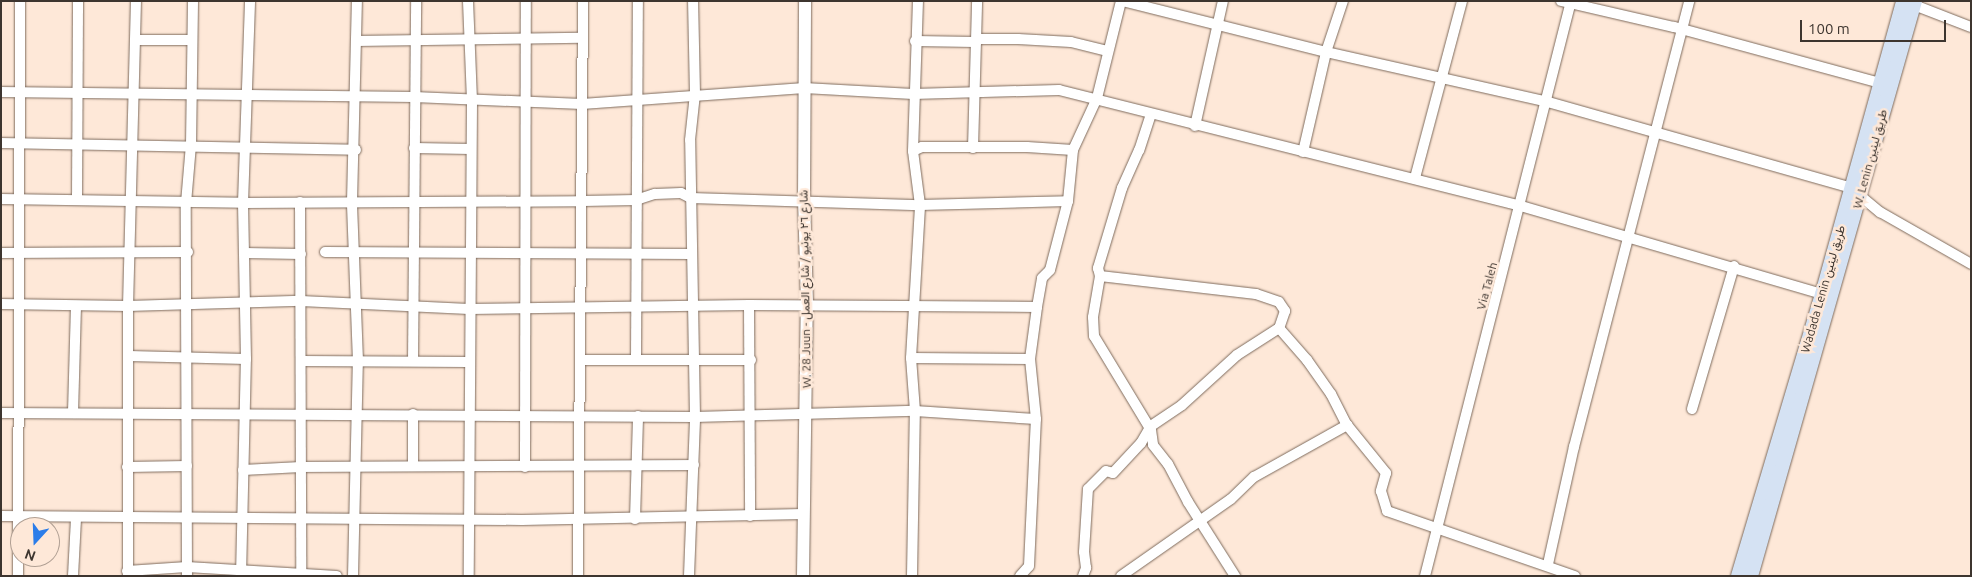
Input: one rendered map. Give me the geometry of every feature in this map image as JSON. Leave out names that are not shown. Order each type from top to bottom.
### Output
[{"type":"main road","name":"Wadada Lenin طريق لينين","points":[[1738,576],[1822,294],[1856,191],[1884,84],[1909,2]]},
{"type":"main road","name":"W. Lenin طريق لينين","points":[[1751,576],[1856,191]]},
{"type":"street","points":[[18,576],[20,515],[20,1]]},
{"type":"street","points":[[77,199],[78,1]]},
{"type":"street","points":[[136,1],[128,306],[130,356],[126,518],[128,573],[241,572],[336,576]]},
{"type":"street","points":[[187,572],[189,412],[186,203],[191,145],[193,1]]},
{"type":"street","points":[[241,572],[246,359],[243,203],[245,96],[250,1]]},
{"type":"street","points":[[353,576],[356,520],[358,361],[352,202],[356,150],[357,1]]},
{"type":"street","points":[[413,360],[416,1]]},
{"type":"street","points":[[468,1],[472,102],[469,309],[469,576]]},
{"type":"street","points":[[525,467],[526,1]]},
{"type":"street","points":[[578,576],[578,414],[583,253],[583,1]]},
{"type":"street","points":[[636,360],[638,1]]},
{"type":"street","points":[[689,576],[695,417],[692,359],[694,306],[690,140],[695,94],[693,1]]},
{"type":"street","name":"W. 28 Juun - شارع ٢٦ يونيو / شارع العمل","points":[[803,576],[803,514],[807,413],[807,305],[804,200],[805,1]]},
{"type":"street","points":[[912,576],[915,411],[911,358],[912,308],[920,205],[913,151],[913,94],[918,1]]},
{"type":"street","points":[[973,148],[977,1]]},
{"type":"street","points":[[1020,576],[1029,566],[1036,418],[1030,359],[1042,278],[1050,270],[1068,201],[1072,150],[1097,98],[1107,52],[1120,18],[1122,1],[1326,52],[1440,76],[1548,102],[1656,131],[1856,191],[1880,212],[1971,264]]},
{"type":"street","points":[[1195,126],[1223,1]]},
{"type":"street","points":[[1303,152],[1326,52],[1343,1]]},
{"type":"street","points":[[1415,178],[1440,76],[1462,1]]},
{"type":"street","points":[[1548,564],[1628,237],[1689,1]]},
{"type":"street","points":[[1567,2],[1674,27],[1682,31],[1884,84]]},
{"type":"street","name":"Via Taleh","points":[[1425,576],[1548,102],[1567,2]]},
{"type":"street","points":[[1909,2],[1971,27]]},
{"type":"street","points":[[356,41],[582,38]]},
{"type":"street","points":[[915,41],[975,42],[980,39],[1018,38],[1071,42],[1107,52]]},
{"type":"street","points":[[135,40],[192,40]]},
{"type":"street","points":[[1,92],[79,94],[134,92],[245,96],[414,97],[472,102],[582,104],[695,94],[804,88],[913,94],[1058,90],[1097,98],[1195,126],[1415,178],[1521,206],[1734,266],[1822,294]]},
{"type":"street","points":[[1151,114],[1136,160],[1130,166],[1122,188],[1098,268],[1100,276],[1092,317],[1094,336],[1150,430],[1153,445],[1168,464],[1235,576]]},
{"type":"street","points":[[1,143],[77,147],[191,145],[356,150]]},
{"type":"street","points":[[913,151],[922,147],[1052,146],[1072,150]]},
{"type":"street","points":[[414,148],[471,149]]},
{"type":"street","points":[[1,199],[77,199],[186,203],[583,201],[636,200],[655,194],[681,193],[691,198],[920,205],[1068,201]]},
{"type":"street","points":[[300,202],[300,575]]},
{"type":"street","points":[[325,252],[353,251],[470,255],[692,254]]},
{"type":"street","points":[[1,253],[188,252]]},
{"type":"street","points":[[244,253],[301,254]]},
{"type":"street","points":[[1692,408],[1734,266]]},
{"type":"street","points":[[1083,576],[1086,568],[1084,552],[1088,489],[1106,471],[1113,473],[1150,430],[1151,426],[1182,405],[1237,355],[1279,328],[1285,311],[1279,302],[1256,294],[1100,276]]},
{"type":"street","points":[[1,304],[76,307],[301,301],[414,308],[469,309],[749,305],[912,308],[1037,307]]},
{"type":"street","points":[[749,305],[751,360],[750,516]]},
{"type":"street","points":[[73,413],[76,307]]},
{"type":"street","points":[[1279,328],[1331,394],[1347,425],[1386,473],[1381,491],[1387,511],[1548,564],[1575,576]]},
{"type":"street","points":[[130,356],[246,359]]},
{"type":"street","points":[[911,358],[1030,359]]},
{"type":"street","points":[[301,361],[413,360],[469,362]]},
{"type":"street","points":[[581,360],[751,360]]},
{"type":"street","points":[[1,413],[189,412],[470,416],[578,414],[695,417],[915,411],[1036,418]]},
{"type":"street","points":[[413,414],[413,466]]},
{"type":"street","points":[[635,519],[638,416]]},
{"type":"street","points":[[1121,576],[1169,540],[1201,521],[1254,477],[1347,425]]},
{"type":"street","points":[[127,467],[187,466]]},
{"type":"street","points":[[243,470],[300,467],[578,468],[694,466]]},
{"type":"street","points":[[1,516],[20,515],[76,518],[187,516],[356,520],[468,520],[635,519],[803,514]]},
{"type":"street","points":[[73,576],[76,518]]}]
